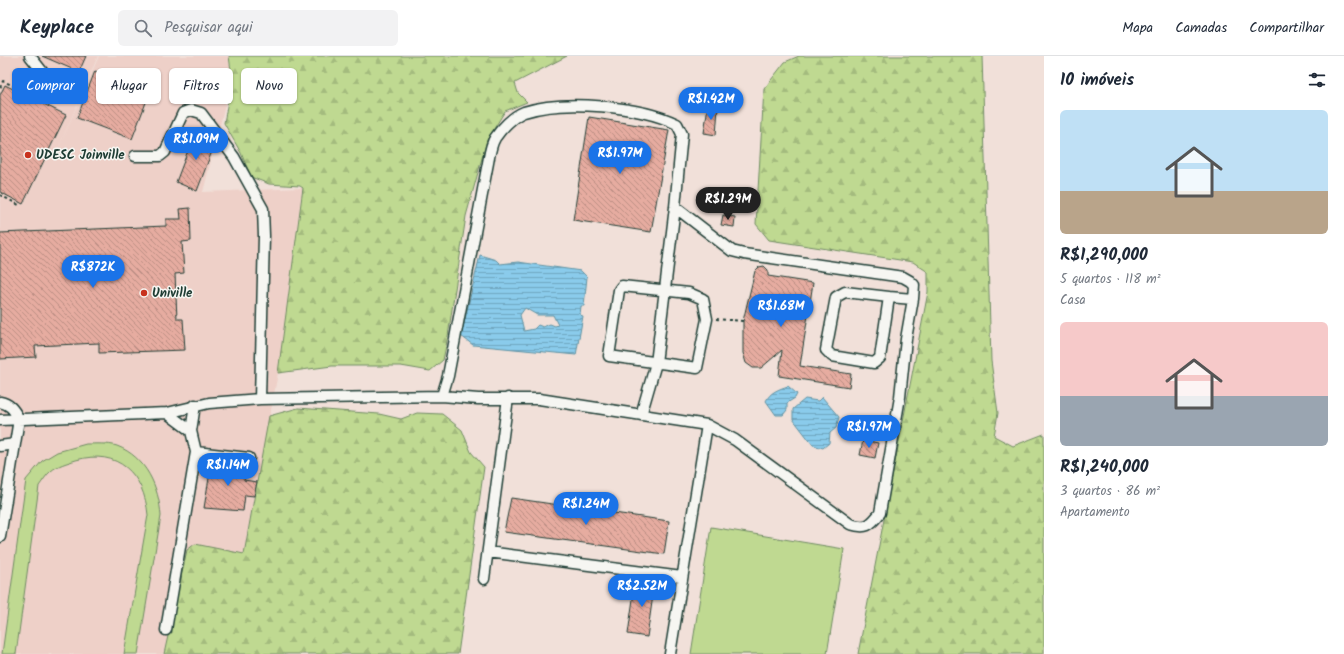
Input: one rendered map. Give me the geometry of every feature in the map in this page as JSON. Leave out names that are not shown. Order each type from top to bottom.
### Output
[{"type":"lane","points":[[30,57],[39,68]]},
{"type":"lane","points":[[442,396],[451,362],[487,168],[494,139],[505,126],[523,113],[554,106],[608,106],[666,118],[677,124],[682,134],[676,207],[656,363],[642,415]]},
{"type":"lane","points":[[136,156],[160,156],[165,152],[183,113],[191,110],[201,113],[234,157],[263,209],[264,236],[260,399]]},
{"type":"lane","points":[[0,420],[167,413],[195,405],[260,399],[442,396],[478,399],[539,399],[707,425],[735,440],[850,524],[862,527],[873,523],[880,513],[887,478],[900,397],[906,339],[914,285],[910,280],[903,277],[732,251],[676,207]]},
{"type":"lane","points":[[622,286],[689,293],[704,299],[707,319],[697,368],[610,357],[608,354],[620,287],[622,286]]},
{"type":"lane","points":[[889,297],[880,358],[878,362],[874,363],[832,356],[828,353],[826,350],[836,297],[839,294],[845,292],[913,299]]},
{"type":"lane","points":[[484,579],[508,398]]},
{"type":"lane","points":[[0,402],[8,404],[19,420],[0,537]]},
{"type":"lane","points":[[166,630],[196,452],[191,431],[195,405]]},
{"type":"lane","points":[[167,413],[191,431]]},
{"type":"lane","points":[[670,654],[707,425]]},
{"type":"lane","points":[[0,446],[15,444]]},
{"type":"lane","points":[[196,452],[249,458]]},
{"type":"lane","points":[[488,552],[682,576]]},
{"type":"path","points":[[0,88],[3,81],[18,88],[30,57]]},
{"type":"path","points":[[0,195],[19,205]]},
{"type":"path","points":[[707,319],[743,321]]},
{"type":"shaded area","name":"Univille","points":[[0,56],[98,56],[88,79],[88,68],[12,68],[12,104],[77,104],[56,154],[78,104],[88,104],[88,81],[99,56],[229,56],[231,68],[169,68],[169,104],[225,104],[203,192],[303,188],[278,373],[244,554],[168,654],[0,654]]},
{"type":"green space","points":[[229,56],[567,56],[515,83],[518,93],[527,102],[505,111],[487,140],[466,216],[443,360],[430,371],[401,366],[332,366],[278,373],[303,188],[300,186],[269,184],[251,177],[241,153],[224,123],[227,104],[233,104],[233,68],[231,68]]},
{"type":"green space","points":[[799,56],[982,56],[991,361],[998,413],[994,436],[1013,446],[1044,434],[1044,654],[858,654],[928,292],[928,272],[913,262],[769,240],[756,224],[764,89],[785,62]]},
{"type":"green space","points":[[298,408],[379,414],[401,419],[417,413],[442,414],[462,430],[471,452],[484,467],[458,654],[164,654],[187,550],[195,544],[244,554],[269,416]]},
{"type":"green space","points":[[86,444],[117,446],[136,458],[149,474],[154,484],[160,505],[161,516],[138,654],[124,654],[148,515],[145,500],[141,487],[135,476],[126,468],[116,461],[91,457],[76,460],[57,467],[48,474],[39,486],[16,654],[2,654],[26,480],[42,461],[57,452]]},
{"type":"green space","points":[[711,527],[844,549],[827,654],[691,654]]},
{"type":"water","points":[[480,255],[496,260],[500,264],[518,262],[581,271],[587,277],[584,306],[581,306],[580,315],[583,316],[576,355],[473,345],[461,336]],"holes":[[[525,308],[537,315],[553,315],[558,325],[555,326],[550,324],[543,327],[538,325],[534,329],[524,331],[520,315]]]},
{"type":"water","points":[[788,386],[797,394],[795,398],[787,403],[787,410],[783,415],[776,415],[766,401],[772,393]]},
{"type":"water","points":[[822,397],[839,417],[836,428],[830,433],[829,443],[823,448],[813,445],[793,419],[793,409],[805,399],[818,401]]},
{"type":"building","points":[[42,56],[86,56],[81,68],[70,68]]},
{"type":"building","points":[[95,71],[96,104],[145,104],[132,139],[77,118],[82,104],[88,104],[88,89]]},
{"type":"building","points":[[5,85],[12,88],[12,104],[44,104],[66,115],[23,204],[0,192],[0,95]]},
{"type":"building","points":[[708,106],[718,108],[716,135],[704,133]]},
{"type":"building","points":[[589,117],[669,130],[651,232],[573,220]]},
{"type":"building","points":[[195,132],[213,139],[215,143],[197,191],[176,182]]},
{"type":"building","points":[[190,208],[191,241],[182,242],[184,273],[175,274],[177,319],[183,319],[185,350],[99,353],[99,343],[35,346],[36,357],[0,359],[0,233],[166,226],[166,219],[181,219],[180,209]]},
{"type":"building","points":[[723,215],[735,217],[734,227],[721,225]]},
{"type":"building","points":[[764,266],[768,270],[768,276],[813,283],[800,366],[851,374],[849,387],[779,376],[782,350],[761,368],[753,368],[746,363],[743,353],[743,321],[755,271],[759,267]]},
{"type":"building","points":[[863,440],[878,443],[875,458],[860,455]]},
{"type":"building","points":[[216,461],[246,465],[244,480],[257,482],[254,496],[245,495],[243,511],[204,508],[210,472],[212,465]]},
{"type":"building","points":[[511,498],[669,521],[664,554],[504,532]]},
{"type":"building","points":[[636,578],[655,581],[647,637],[628,634]]},
{"type":"place","name":"UDESC Joinville","points":[[28,155]]},
{"type":"place","name":"Univille","points":[[144,293]]}]
